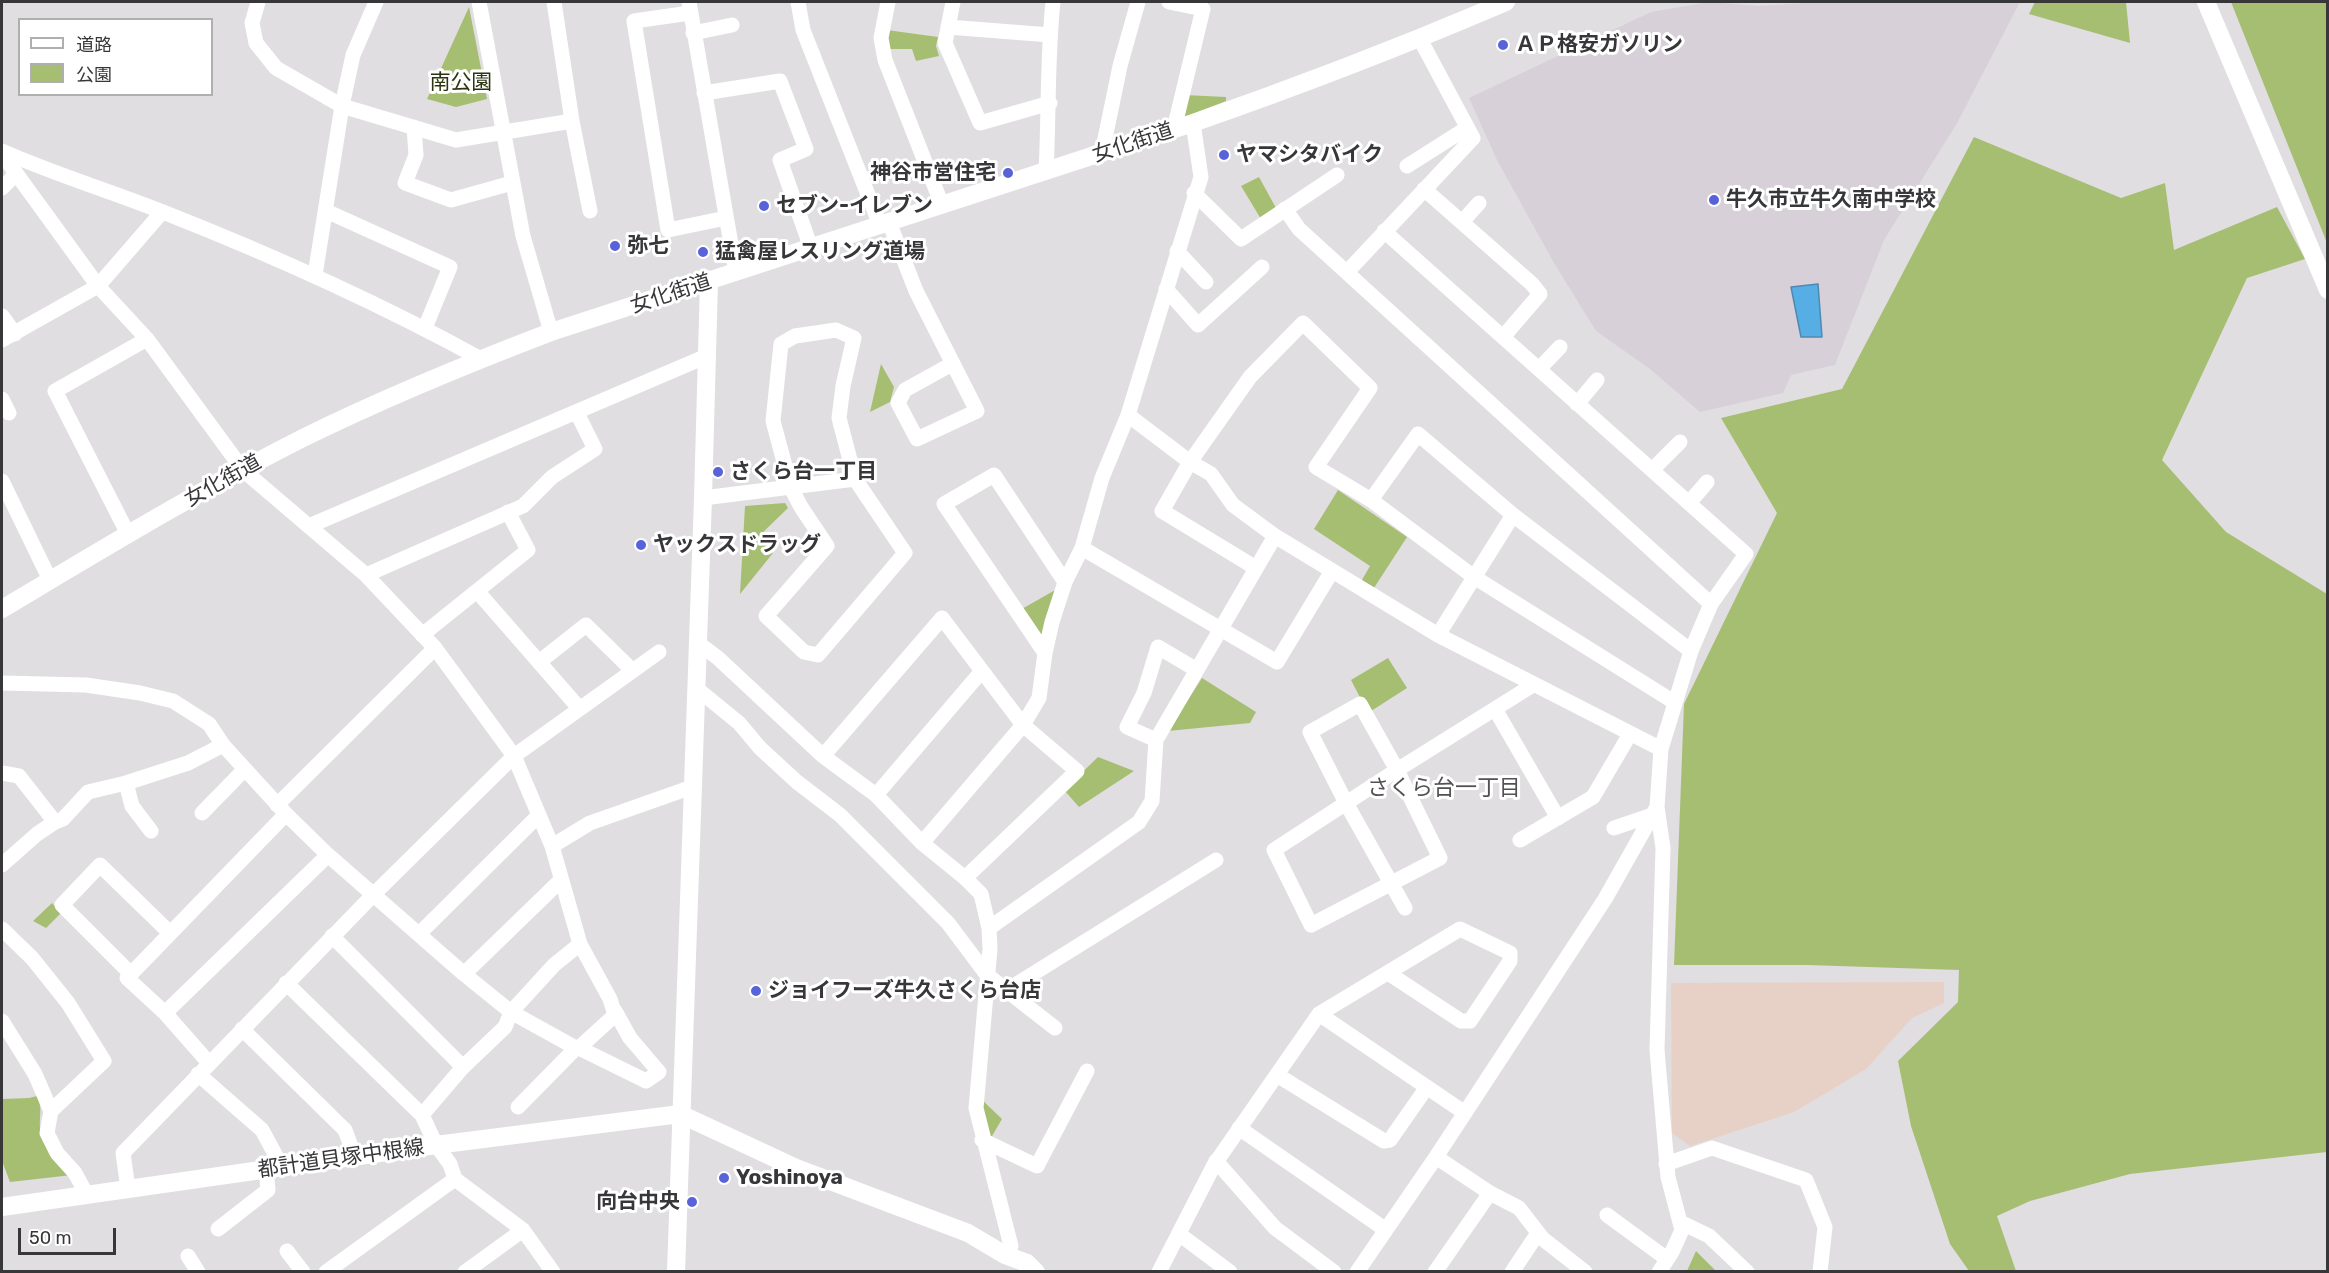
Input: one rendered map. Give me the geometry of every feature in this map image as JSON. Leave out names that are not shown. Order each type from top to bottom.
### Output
[{"type":"street","points":[[258,2],[252,23],[256,43],[276,68],[342,106],[456,140],[572,121]]},
{"type":"street","points":[[315,275],[342,106],[353,54],[376,2]]},
{"type":"street","points":[[479,2],[523,236],[551,332]]},
{"type":"street","points":[[554,2],[572,121],[590,211]]},
{"type":"street","points":[[798,2],[803,30],[885,224],[977,411],[917,439],[898,403],[905,390],[952,364]]},
{"type":"street","points":[[888,2],[881,38],[885,60],[942,205]]},
{"type":"street","points":[[953,2],[945,43],[980,123],[1050,103]]},
{"type":"street","points":[[1046,172],[1053,2]]},
{"type":"street","points":[[1102,153],[1120,66],[1138,2]]},
{"type":"street","points":[[1169,2],[1196,4],[1203,9],[1174,129]]},
{"type":"street","name":"女化街道","points":[[2,609],[128,534],[243,470],[382,401],[481,359],[551,332],[1193,123],[1296,87],[1420,39],[1506,2]]},
{"type":"street","points":[[2206,2],[2328,290]]},
{"type":"street","points":[[726,218],[668,230],[634,21],[689,7],[736,273]]},
{"type":"street","points":[[693,33],[732,25]]},
{"type":"street","points":[[948,27],[1050,35]]},
{"type":"street","points":[[1347,272],[1473,138],[1420,39]]},
{"type":"street","points":[[704,93],[780,81],[806,149],[780,160],[811,248]]},
{"type":"street","points":[[922,843],[1023,725],[1040,698],[1045,653],[1065,582],[1082,548],[1102,478],[1128,415],[1194,193],[1201,177],[1193,123]]},
{"type":"street","points":[[414,127],[416,155],[405,183],[451,200],[512,183]]},
{"type":"street","points":[[1407,166],[1467,128]]},
{"type":"street","points":[[2,153],[98,286],[147,339],[243,470],[366,575],[435,648],[514,756],[552,846],[580,944],[630,1038],[659,1072],[646,1081],[510,1012],[327,855],[244,770],[209,724],[172,701],[140,693],[86,685],[2,683]]},
{"type":"street","points":[[2,153],[162,212],[315,275],[425,328],[481,359]]},
{"type":"street","points":[[2,188],[16,174]]},
{"type":"street","points":[[1194,193],[1240,239],[1337,175]]},
{"type":"street","points":[[1424,189],[1532,284],[1540,294],[1503,337]]},
{"type":"street","points":[[1462,222],[1479,203]]},
{"type":"street","points":[[1285,209],[1299,229],[1711,604]]},
{"type":"street","points":[[326,211],[450,267],[425,328]]},
{"type":"street","points":[[2,316],[8,337],[98,286],[162,212]]},
{"type":"street","points":[[1384,231],[1746,554],[1711,604],[1691,651],[1661,749],[1655,811],[1663,848],[1657,1050],[1666,1164],[1682,1230],[1663,1265],[1607,1215]]},
{"type":"street","points":[[1177,251],[1206,282]]},
{"type":"street","points":[[1166,290],[1198,325],[1262,267]]},
{"type":"street","points":[[676,1272],[709,282]]},
{"type":"street","points":[[1256,568],[1162,511],[1190,462],[1250,377],[1303,323],[1370,388],[1316,467],[1371,500],[1474,577],[1674,702]]},
{"type":"street","points":[[836,330],[854,338],[843,386],[839,418],[855,479],[905,553],[818,655],[804,652],[766,616],[827,546],[791,488],[773,421],[781,344],[795,336],[836,330]]},
{"type":"street","points":[[128,534],[55,391],[147,339]]},
{"type":"street","points":[[1539,369],[1560,347]]},
{"type":"street","points":[[309,526],[707,356]]},
{"type":"street","points":[[1577,404],[1598,380]]},
{"type":"street","points":[[366,575],[523,506],[552,477],[595,449],[577,413]]},
{"type":"street","points":[[1128,415],[1190,462],[1211,474],[1233,505],[1275,536],[1438,635],[1661,749]]},
{"type":"street","points":[[1371,500],[1418,434],[1513,515],[1691,651]]},
{"type":"street","points":[[1652,470],[1680,442]]},
{"type":"street","points":[[1045,653],[944,504],[994,475],[1065,582]]},
{"type":"street","points":[[703,498],[855,479]]},
{"type":"street","points":[[2,481],[50,580]]},
{"type":"street","points":[[1689,503],[1707,482]]},
{"type":"street","points":[[422,635],[528,550],[508,512]]},
{"type":"street","points":[[1438,635],[1513,515]]},
{"type":"street","points":[[989,928],[1139,822],[1152,801],[1156,740],[1275,536]]},
{"type":"street","points":[[1082,548],[1277,662],[1332,571]]},
{"type":"street","points":[[477,591],[579,708]]},
{"type":"street","points":[[823,756],[942,618],[1023,725],[1077,771],[965,878]]},
{"type":"street","points":[[539,662],[586,625],[632,670]]},
{"type":"street","points":[[698,643],[718,658],[823,756],[876,795],[922,843],[981,894],[989,928],[976,1108],[982,1140],[1011,1246],[1005,1255]]},
{"type":"street","points":[[218,1228],[268,1190],[274,1168],[262,1130],[204,1068],[165,1013],[127,978],[281,810],[435,648]]},
{"type":"street","points":[[1156,740],[1127,727],[1144,693],[1158,648],[1197,670]]},
{"type":"street","points":[[128,1189],[123,1153],[332,936],[514,756],[659,652]]},
{"type":"street","points":[[876,795],[981,672]]},
{"type":"street","points":[[1405,908],[1390,883],[1346,803],[1310,732],[1360,704],[1396,770],[1440,858],[1390,883],[1311,925],[1274,850],[1346,803],[1396,770],[1533,685]]},
{"type":"street","points":[[696,688],[739,723],[760,748],[797,782],[840,815],[948,923],[987,975],[1055,1028]]},
{"type":"street","points":[[1495,709],[1558,818]]},
{"type":"street","points":[[1520,840],[1593,797],[1630,734]]},
{"type":"street","points":[[2,865],[37,834],[63,819],[88,792],[126,783],[188,763],[223,745]]},
{"type":"street","points":[[202,813],[244,770]]},
{"type":"street","points":[[2,773],[19,776],[55,822]]},
{"type":"street","points":[[126,783],[132,806],[151,831]]},
{"type":"street","points":[[552,846],[590,823],[692,787]]},
{"type":"street","points":[[1614,828],[1655,811]]},
{"type":"street","points":[[1357,1272],[1436,1157],[1605,899],[1655,811]]},
{"type":"street","points":[[419,934],[539,815]]},
{"type":"street","points":[[165,1013],[327,855]]},
{"type":"street","points":[[1007,990],[1216,860]]},
{"type":"street","points":[[131,974],[62,905],[100,865],[170,933]]},
{"type":"street","points":[[465,974],[561,880]]},
{"type":"street","points":[[2,929],[32,958],[68,1003],[104,1061],[51,1111]]},
{"type":"street","points":[[1159,1272],[1216,1161],[1319,1014],[1460,929],[1510,953],[1509,961],[1470,1021],[1461,1022],[1388,973]]},
{"type":"street","points":[[332,936],[464,1067]]},
{"type":"street","points":[[422,1115],[464,1067],[505,1027],[510,1012],[554,965],[580,944]]},
{"type":"street","points":[[286,983],[422,1115],[436,1145],[450,1164],[455,1179],[523,1230],[554,1272]]},
{"type":"street","points":[[518,1107],[577,1048],[613,1018],[615,1011]]},
{"type":"street","points":[[1319,1014],[1465,1113]]},
{"type":"street","points":[[2,1021],[35,1074],[51,1111],[47,1133],[57,1153],[75,1173],[87,1195]]},
{"type":"street","points":[[242,1029],[345,1130],[355,1157]]},
{"type":"street","points":[[982,1140],[1037,1166],[1088,1071]]},
{"type":"street","points":[[1277,1075],[1384,1141],[1390,1140],[1427,1087]]},
{"type":"street","points":[[680,1114],[796,1168],[968,1233],[1005,1255],[1027,1263],[1036,1272]]},
{"type":"street","name":"都計道貝塚中根線","points":[[2,1207],[436,1145],[680,1114]]},
{"type":"street","points":[[1239,1128],[1386,1230]]},
{"type":"street","points":[[1666,1164],[1712,1148],[1806,1180],[1825,1227],[1820,1272]]},
{"type":"street","points":[[1436,1157],[1490,1193],[1519,1208],[1543,1239],[1585,1272]]},
{"type":"street","points":[[1216,1161],[1275,1228],[1334,1272]]},
{"type":"street","points":[[326,1272],[455,1179]]},
{"type":"street","points":[[1435,1272],[1490,1193]]},
{"type":"street","points":[[1680,1222],[1708,1236],[1747,1272]]},
{"type":"street","points":[[465,1272],[523,1230]]},
{"type":"street","points":[[1512,1272],[1538,1233]]},
{"type":"street","points":[[1179,1234],[1230,1272]]},
{"type":"street","points":[[287,1251],[303,1272]]},
{"type":"street","points":[[188,1256],[198,1272]]},
{"type":"shaded area","name":"牛久市立牛久南中学校","points":[[1709,2],[1759,6],[1821,2],[2020,2],[1956,125],[1884,240],[1835,365],[1791,375],[1783,393],[1700,412],[1650,369],[1596,331],[1554,263],[1497,160],[1469,98],[1651,12]]},
{"type":"shaded area","points":[[1944,982],[1944,1003],[1912,1018],[1866,1069],[1794,1112],[1690,1146],[1672,1133],[1671,983]]},
{"type":"green space","points":[[2035,2],[2126,2],[2130,43],[2029,14]]},
{"type":"green space","points":[[2231,2],[2327,2],[2327,243]]},
{"type":"green space","name":"南公園","points":[[469,7],[487,99],[456,107],[427,99]]},
{"type":"green space","points":[[887,30],[938,37],[936,46],[939,56],[916,61],[912,49],[886,49]]},
{"type":"green space","points":[[1184,95],[1226,97],[1226,101],[1185,117],[1180,112]]},
{"type":"green space","points":[[1974,137],[2121,198],[2165,183],[2174,250],[2277,207],[2305,259],[2247,278],[2162,460],[2226,532],[2327,594],[2327,1152],[2130,1174],[2030,1201],[1997,1216],[2016,1271],[1969,1271],[1950,1244],[1911,1126],[1898,1061],[1958,1002],[1959,970],[1808,965],[1674,965],[1684,704],[1777,513],[1721,418],[1842,389]]},
{"type":"green space","points":[[1259,177],[1276,208],[1261,219],[1241,186]]},
{"type":"green space","points":[[881,364],[894,387],[890,402],[870,412]]},
{"type":"green space","points":[[1338,490],[1407,537],[1372,591],[1359,585],[1370,566],[1314,529]]},
{"type":"green space","points":[[785,503],[788,508],[758,537],[773,553],[740,594],[745,506]]},
{"type":"green space","points":[[1057,589],[1044,635],[1038,638],[1020,610]]},
{"type":"green space","points":[[1388,658],[1407,688],[1368,713],[1351,680]]},
{"type":"green space","points":[[1202,678],[1256,712],[1250,723],[1168,731]]},
{"type":"green space","points":[[1098,757],[1134,771],[1079,807],[1064,790]]},
{"type":"green space","points":[[52,903],[61,913],[46,928],[33,921]]},
{"type":"green space","points":[[37,1096],[40,1104],[41,1135],[44,1142],[72,1175],[10,1182],[2,1161],[2,1099]]},
{"type":"green space","points":[[979,1097],[1002,1119],[992,1136],[985,1135]]},
{"type":"green space","points":[[1696,1251],[1716,1271],[1687,1271]]},
{"type":"water","points":[[1818,284],[1822,337],[1801,337],[1791,287]]},
{"type":"place","name":"ＡＰ格安ガソリン","points":[[1503,45]]},
{"type":"place","name":"ヤマシタバイク","points":[[1224,155]]},
{"type":"place","name":"神谷市営住宅","points":[[1008,173]]},
{"type":"place","name":"牛久市立牛久南中学校","points":[[1714,200]]},
{"type":"place","name":"セブン-イレブン","points":[[764,206]]},
{"type":"place","name":"弥七","points":[[615,246]]},
{"type":"place","name":"猛禽屋レスリング道場","points":[[703,252]]},
{"type":"place","name":"さくら台一丁目","points":[[718,472]]},
{"type":"place","name":"ヤックスドラッグ","points":[[641,545]]},
{"type":"place","name":"ジョイフーズ牛久さくら台店","points":[[756,991]]},
{"type":"place","name":"Yoshinoya","points":[[724,1178]]},
{"type":"place","name":"向台中央","points":[[692,1202]]},
{"type":"district","name":"さくら台一丁目","points":[[1444,789]]}]
